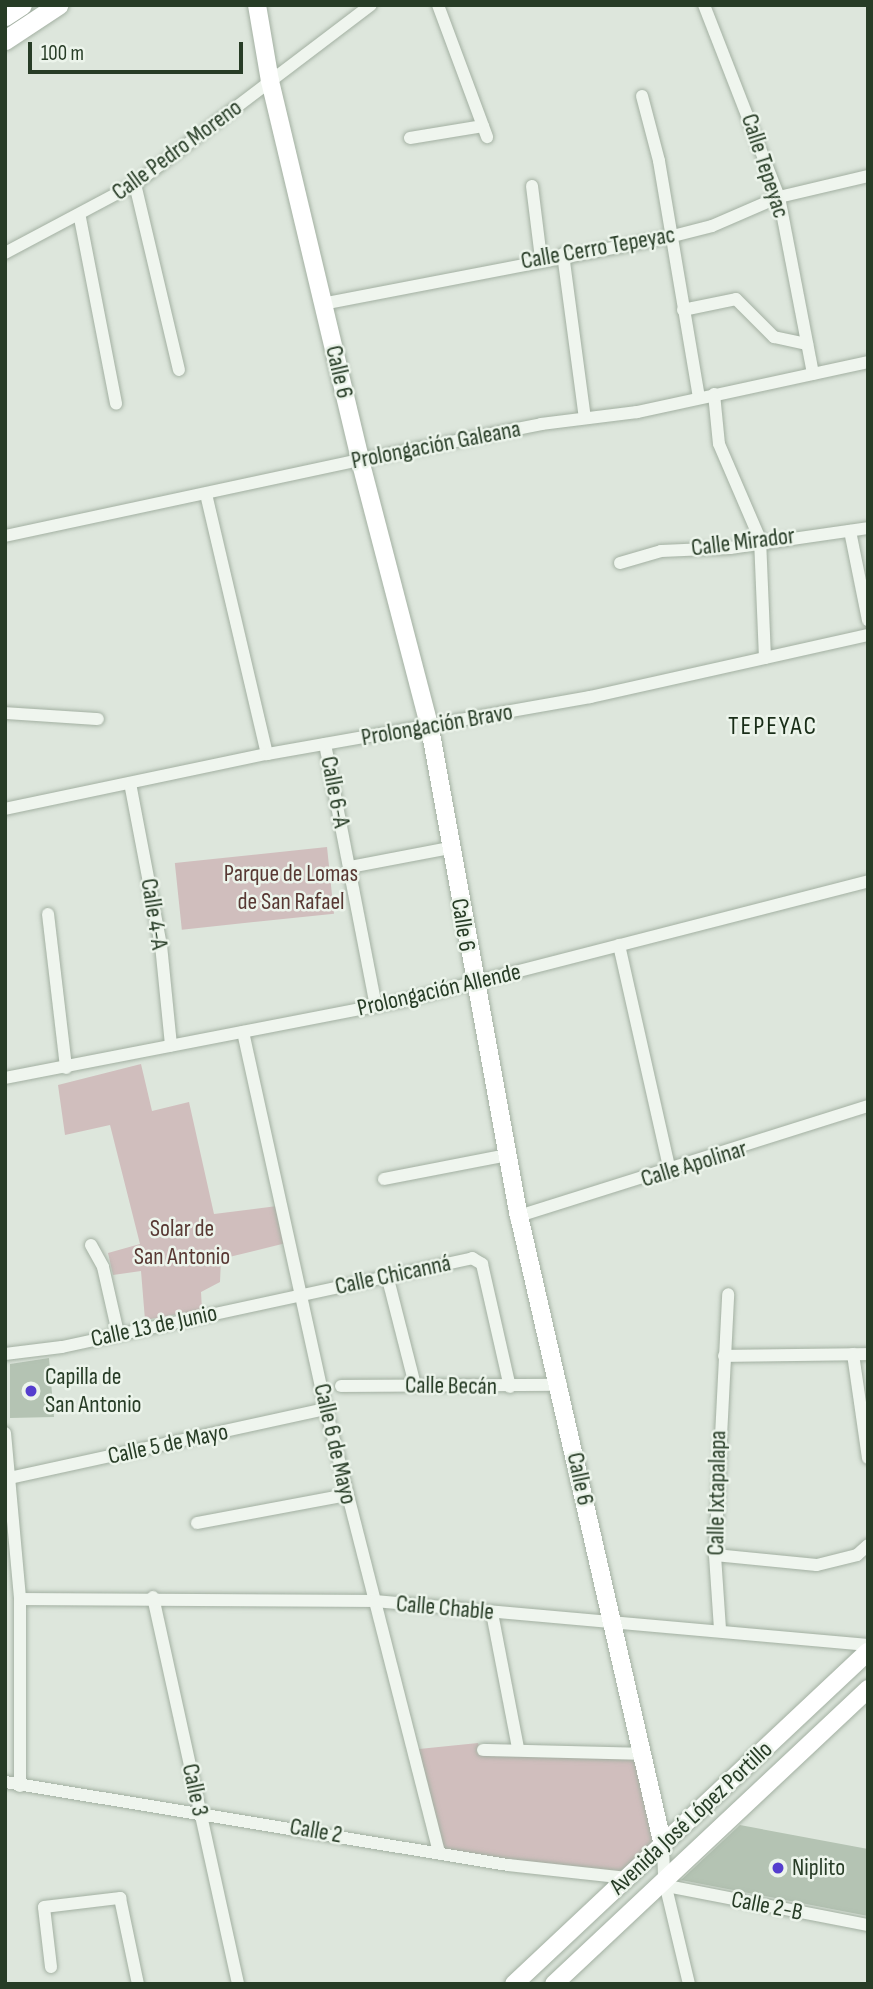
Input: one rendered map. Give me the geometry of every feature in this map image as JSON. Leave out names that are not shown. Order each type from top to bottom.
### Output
[{"type":"main road","points":[[8,23],[22,5]]},
{"type":"main road","points":[[8,23],[58,5]]},
{"type":"street","name":"Calle 6","points":[[257,5],[270,81],[322,304],[430,728],[472,983],[519,1216],[561,1385],[610,1624],[663,1846]]},
{"type":"street","name":"Calle Pedro Moreno","points":[[5,253],[80,218],[135,184],[371,5]]},
{"type":"street","points":[[410,138],[485,132],[438,5]]},
{"type":"street","name":"Calle Tepeyac","points":[[704,5],[779,197],[813,374]]},
{"type":"street","points":[[642,96],[699,398]]},
{"type":"street","name":"Calle Cerro Tepeyac","points":[[322,304],[541,258],[669,237],[712,226],[779,197],[868,176]]},
{"type":"street","points":[[135,184],[179,370]]},
{"type":"street","points":[[532,186],[541,258]]},
{"type":"street","points":[[80,218],[116,404]]},
{"type":"street","points":[[563,254],[585,418]]},
{"type":"street","points":[[683,310],[736,299],[774,337],[807,344]]},
{"type":"street","name":"Prolongación Galeana","points":[[5,536],[360,460],[699,398],[868,362]]},
{"type":"street","points":[[714,394],[719,444],[761,539],[765,658]]},
{"type":"street","points":[[206,494],[267,754]]},
{"type":"street","name":"Calle Mirador","points":[[620,563],[661,551],[730,548],[761,539],[868,528]]},
{"type":"street","points":[[850,531],[868,620]]},
{"type":"street","name":"Prolongación Bravo","points":[[5,809],[267,754],[430,728],[868,635]]},
{"type":"street","points":[[5,713],[98,719]]},
{"type":"street","name":"Calle 6-A","points":[[325,744],[376,1006]]},
{"type":"street","name":"Calle 4-A","points":[[130,783],[161,945],[171,1046]]},
{"type":"street","points":[[350,867],[450,848]]},
{"type":"street","name":"Prolongación Allende","points":[[5,1078],[376,1006],[868,881]]},
{"type":"street","points":[[48,914],[66,1068]]},
{"type":"street","points":[[619,945],[670,1171]]},
{"type":"street","name":"Calle 6 de Mayo","points":[[243,1032],[346,1495],[439,1853]]},
{"type":"street","name":"Calle Apolinar","points":[[519,1216],[670,1171],[868,1106]]},
{"type":"street","points":[[384,1179],[507,1154]]},
{"type":"street","points":[[90,1245],[103,1267],[118,1333]]},
{"type":"street","name":"Calle Chicanná","points":[[301,1293],[388,1279],[472,1258],[482,1264],[510,1387]]},
{"type":"street","points":[[388,1279],[415,1385]]},
{"type":"street","name":"Calle 13 de Junio","points":[[5,1353],[118,1333],[301,1293]]},
{"type":"street","name":"Calle Ixtapalapa","points":[[720,1629],[715,1555],[728,1294]]},
{"type":"street","points":[[853,1354],[868,1458]]},
{"type":"street","points":[[724,1356],[868,1354]]},
{"type":"street","name":"Calle Becán","points":[[341,1386],[561,1385]]},
{"type":"street","name":"Calle 5 de Mayo","points":[[9,1478],[326,1409]]},
{"type":"street","points":[[5,1433],[8,1502],[20,1599],[20,1786]]},
{"type":"street","points":[[197,1523],[346,1495]]},
{"type":"street","points":[[715,1555],[817,1565],[857,1555],[868,1545]]},
{"type":"street","name":"Calle Chable","points":[[20,1599],[153,1597],[375,1601],[610,1624],[720,1629],[868,1646]]},
{"type":"street","name":"Calle 3","points":[[153,1597],[238,1984]]},
{"type":"street","points":[[492,1612],[518,1748]]},
{"type":"street","name":"Avenida José López Portillo","points":[[514,1984],[868,1652]]},
{"type":"street","name":"Avenida José López Portillo","points":[[554,1984],[665,1883],[868,1689]]},
{"type":"street","points":[[484,1750],[518,1748],[643,1754]]},
{"type":"street","name":"Calle 2","points":[[5,1782],[199,1810],[439,1853],[627,1878]]},
{"type":"street","points":[[663,1846],[665,1883],[689,1984]]},
{"type":"street","name":"Calle 2-B","points":[[665,1883],[868,1925]]},
{"type":"street","points":[[51,1967],[44,1907],[120,1898],[138,1984]]},
{"type":"green space","name":"Parque de Lomas de San Rafael","points":[[327,847],[334,914],[182,930],[175,863]]},
{"type":"green space","name":"Solar de San Antonio","points":[[141,1064],[152,1111],[189,1102],[214,1214],[277,1206],[286,1243],[221,1259],[220,1282],[201,1292],[202,1310],[145,1320],[141,1271],[113,1275],[108,1253],[140,1244],[110,1125],[65,1135],[58,1085]]},
{"type":"green space","points":[[478,1743],[480,1748],[641,1754],[663,1845],[627,1878],[441,1849],[419,1749]]},
{"type":"building","name":"Capilla de San Antonio","points":[[49,1358],[54,1417],[10,1418],[10,1364]]},
{"type":"building","name":"Niplito","points":[[740,1825],[868,1849],[868,1916],[681,1880]]},
{"type":"place","name":"Capilla de San Antonio","points":[[31,1391]]},
{"type":"place","name":"Niplito","points":[[778,1868]]},
{"type":"district","name":"TEPEYAC","points":[[773,727]]}]
